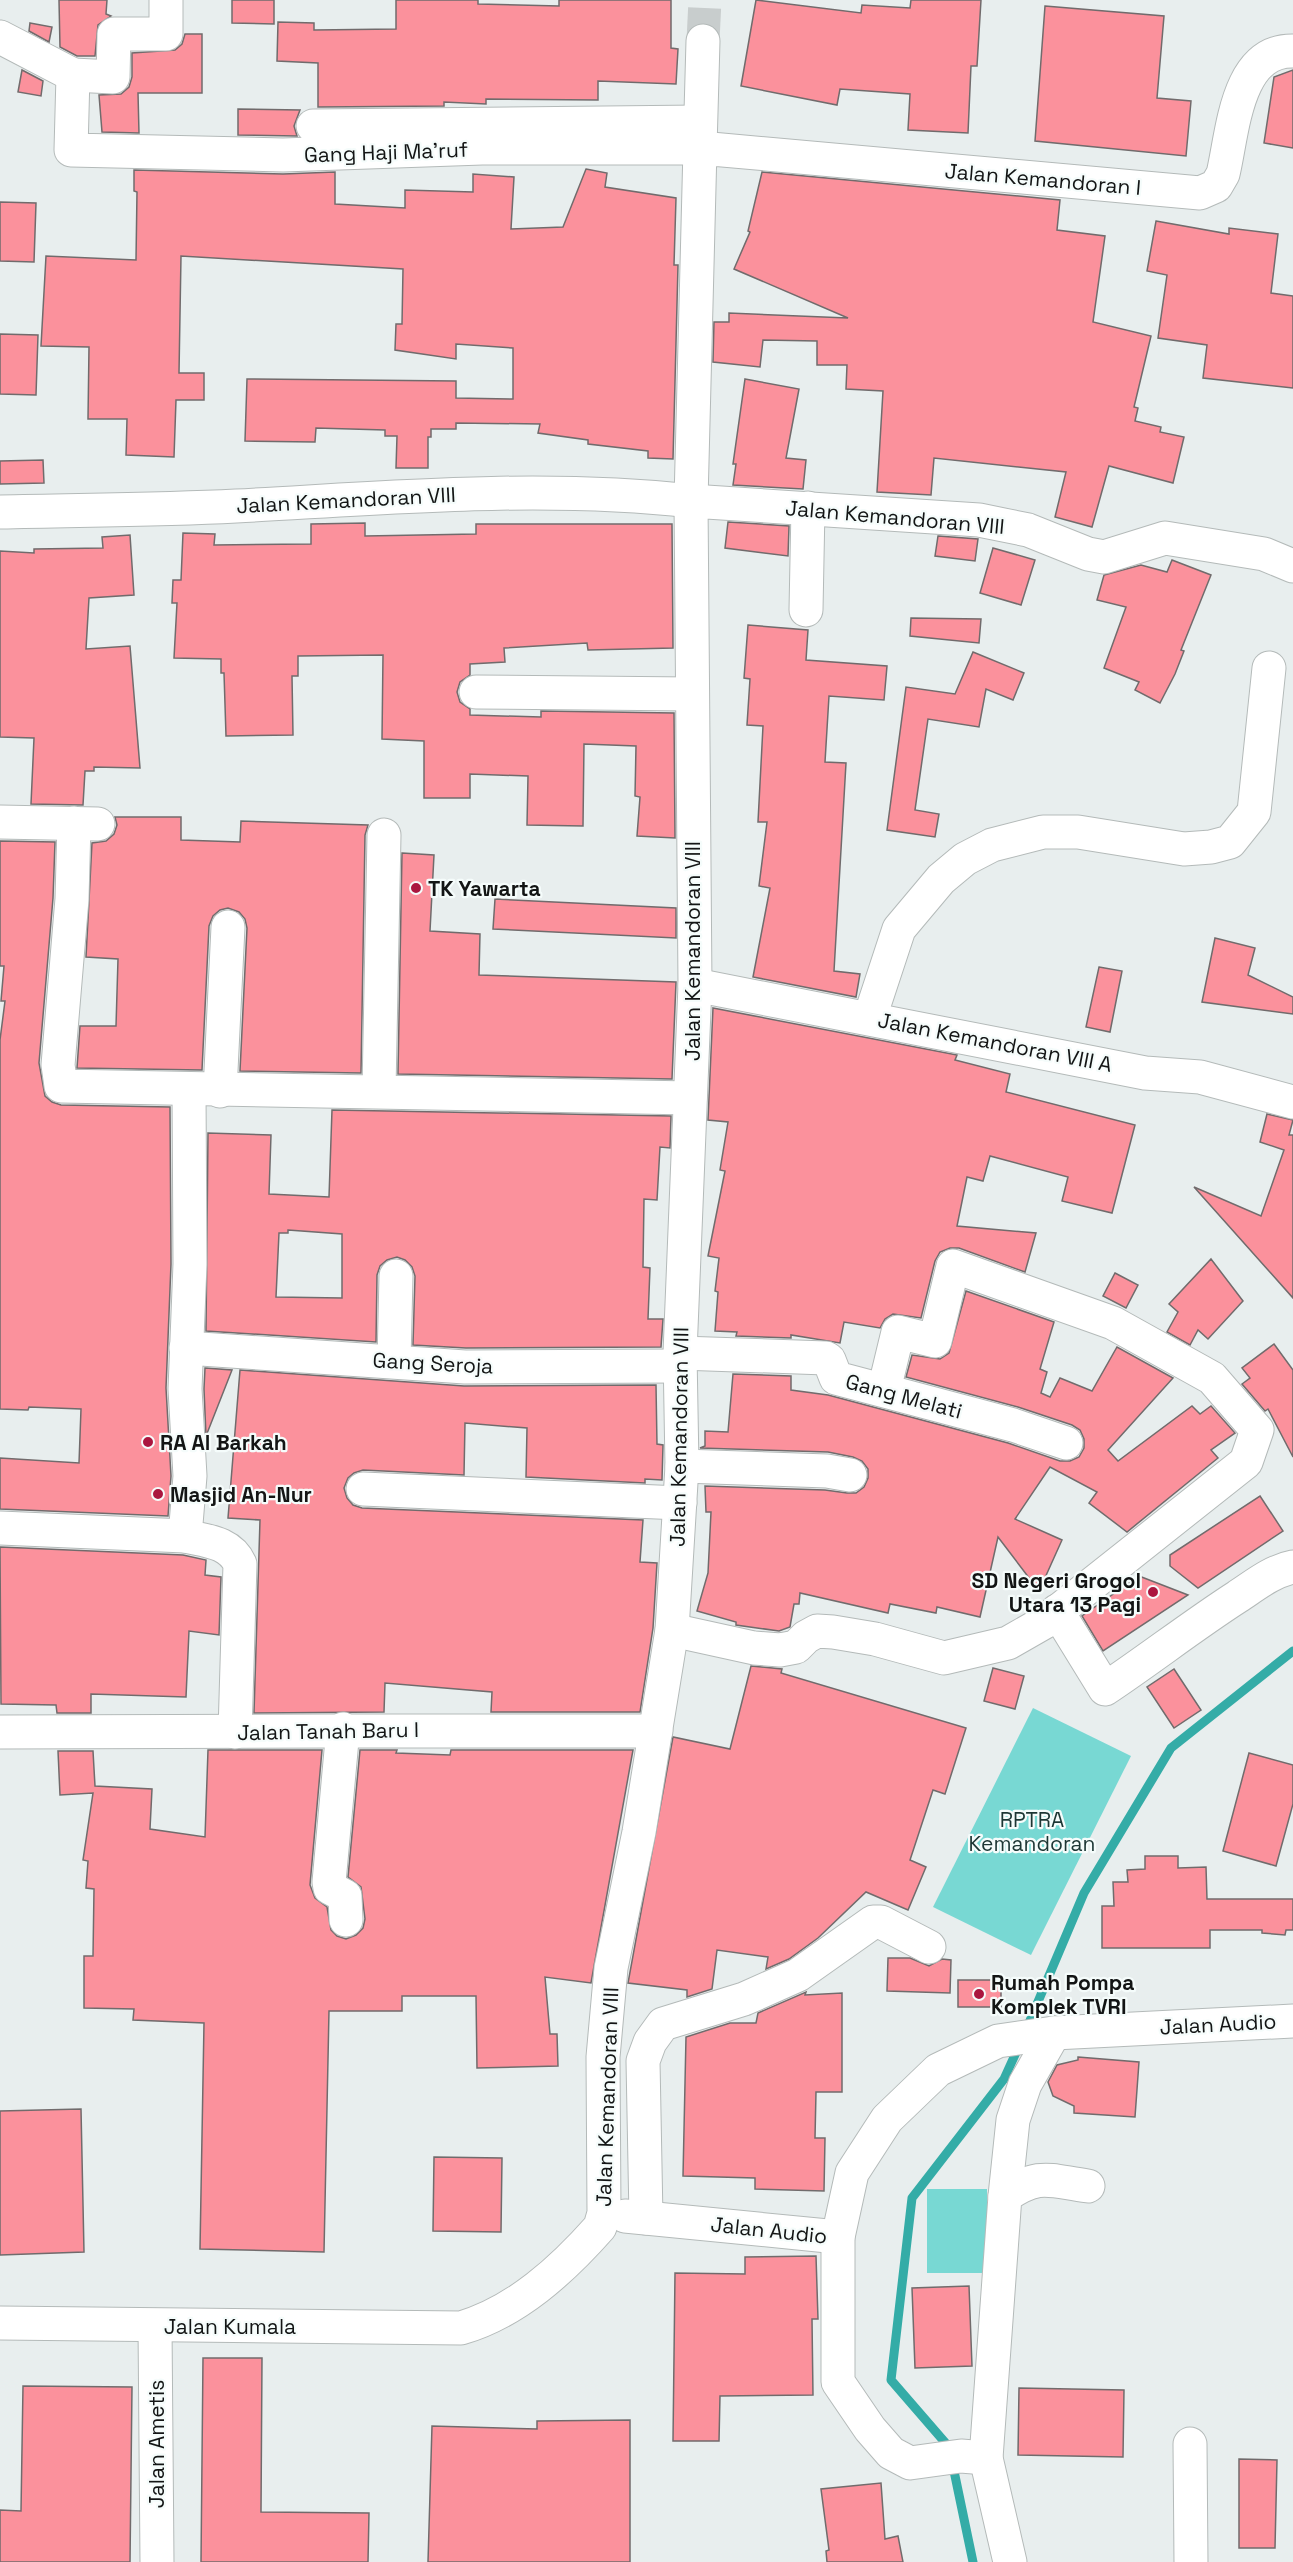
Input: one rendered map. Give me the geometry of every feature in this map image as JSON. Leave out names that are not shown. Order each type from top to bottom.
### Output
[{"type":"street","points":[[0,37],[73,75],[113,77],[114,34],[166,34],[166,0]]},
{"type":"street","name":"Jalan Kemandoran VIII","points":[[461,2328],[485,2321],[521,2301],[600,2227],[604,2213],[603,2057],[611,1968],[639,1832],[672,1630],[682,1466],[680,1360],[695,985],[691,501],[703,40]]},
{"type":"street","name":"Jalan Kemandoran I","points":[[700,135],[1200,193],[1216,186],[1223,174],[1243,88],[1251,70],[1270,54],[1293,51]]},
{"type":"street","name":"Gang Haji Ma'ruf","points":[[73,75],[71,150],[283,155],[482,148],[700,135]]},
{"type":"street","points":[[313,126],[700,135]]},
{"type":"street","name":"Jalan Kemandoran VIII","points":[[0,512],[201,508],[456,494],[615,495],[979,520],[1028,530],[1088,554],[1104,557],[1165,538],[1264,554],[1293,566]]},
{"type":"street","points":[[806,610],[808,508]]},
{"type":"street","points":[[870,1017],[899,929],[941,879],[965,859],[992,845],[1043,832],[1078,832],[1184,849],[1211,847],[1230,842],[1254,812],[1269,668]]},
{"type":"street","points":[[476,692],[692,694]]},
{"type":"street","points":[[0,822],[86,823],[59,1085],[70,1088],[205,1091],[379,1090],[690,1098]]},
{"type":"street","points":[[379,1090],[384,835]]},
{"type":"street","points":[[186,1536],[189,1476],[185,1389],[190,1264],[205,1091],[228,927]]},
{"type":"street","name":"Jalan Kemandoran VIII A","points":[[695,985],[870,1017],[1145,1073],[1200,1077],[1293,1102]]},
{"type":"street","points":[[672,1630],[754,1648],[780,1650],[796,1647],[806,1637],[817,1631],[833,1632],[875,1639],[944,1659],[1008,1643],[1057,1611],[1246,1462],[1257,1430],[1212,1378],[1113,1323],[952,1266],[935,1341],[898,1332],[884,1390]]},
{"type":"street","points":[[394,1361],[396,1276]]},
{"type":"street","name":"Gang Seroja","points":[[186,1348],[465,1367],[680,1360]]},
{"type":"street","name":"Gang Melati","points":[[680,1360],[826,1358],[836,1378],[1013,1425],[1066,1443]]},
{"type":"street","points":[[682,1466],[827,1471],[850,1475]]},
{"type":"street","points":[[363,1489],[680,1503]]},
{"type":"street","points":[[0,1528],[186,1536],[224,1546],[235,1552],[240,1564],[235,1732]]},
{"type":"street","points":[[1057,1611],[1105,1689],[1194,1625],[1283,1569],[1293,1567]]},
{"type":"street","points":[[343,1729],[329,1882],[330,1888],[345,1896],[346,1920]]},
{"type":"street","name":"Jalan Tanah Baru I","points":[[0,1732],[235,1732],[343,1729],[656,1731]]},
{"type":"street","points":[[646,2218],[644,2061],[650,2042],[663,2024],[744,1999],[798,1975],[873,1922],[880,1922],[929,1947]]},
{"type":"street","name":"Jalan Audio","points":[[604,2213],[838,2237],[852,2173],[887,2119],[938,2070],[998,2041],[1045,2034],[1293,2020]]},
{"type":"street","points":[[1010,2562],[973,2457],[1013,2120],[1024,2085],[1045,2034]]},
{"type":"street","points":[[1005,2196],[1026,2182],[1037,2179],[1088,2186]]},
{"type":"street","points":[[838,2237],[838,2382],[870,2429],[891,2453],[910,2463],[973,2457]]},
{"type":"street","name":"Jalan Kumala","points":[[0,2323],[461,2328]]},
{"type":"street","name":"Jalan Ametis","points":[[155,2326],[157,2562]]},
{"type":"street","points":[[1190,2444],[1191,2562]]},
{"type":"green space","name":"RPTRA Kemandoran","points":[[1033,1708],[1131,1756],[1031,1955],[933,1907]]},
{"type":"green space","points":[[927,2189],[987,2189],[987,2273],[927,2273]]},
{"type":"building","points":[[59,0],[107,0],[106,14],[111,16],[98,25],[95,56],[77,56],[60,47]]},
{"type":"building","points":[[232,0],[274,0],[274,24],[232,23]]},
{"type":"building","points":[[396,0],[478,0],[478,4],[559,6],[559,0],[671,0],[671,48],[678,49],[676,84],[598,81],[598,100],[486,99],[486,104],[444,102],[444,106],[318,107],[318,63],[277,61],[278,22],[314,23],[314,30],[396,29]]},
{"type":"building","points":[[756,0],[861,13],[862,5],[910,8],[911,0],[981,0],[977,66],[971,66],[968,133],[908,130],[910,94],[840,89],[837,105],[741,86]]},
{"type":"building","points":[[1045,6],[1164,16],[1157,98],[1191,101],[1186,156],[1035,141]]},
{"type":"building","points":[[30,23],[52,27],[49,42],[29,31]]},
{"type":"building","points":[[185,34],[202,34],[202,93],[138,93],[139,133],[102,132],[99,95],[121,94],[129,87],[132,77],[132,53],[175,50],[182,44]]},
{"type":"building","points":[[22,70],[43,81],[41,96],[18,92]]},
{"type":"building","points":[[1293,70],[1293,148],[1264,143],[1274,77]]},
{"type":"building","points":[[238,109],[300,110],[294,126],[297,136],[238,135]]},
{"type":"building","points":[[586,169],[607,173],[605,187],[676,198],[674,265],[678,265],[673,459],[648,458],[648,451],[588,444],[588,440],[538,433],[540,424],[456,423],[456,429],[431,429],[431,437],[428,437],[428,468],[396,468],[397,436],[385,436],[385,430],[316,428],[315,442],[245,441],[247,379],[456,381],[456,398],[513,399],[513,348],[456,344],[456,359],[395,350],[396,324],[402,324],[403,269],[181,256],[179,373],[204,373],[204,400],[176,400],[174,457],[126,455],[127,419],[88,419],[89,347],[41,346],[46,256],[136,260],[137,192],[134,191],[134,170],[283,174],[335,172],[335,204],[405,208],[405,190],[473,192],[473,174],[514,177],[511,229],[563,227]]},
{"type":"building","points":[[762,172],[1060,200],[1057,230],[1105,236],[1093,322],[1151,336],[1134,407],[1138,408],[1135,421],[1161,427],[1160,432],[1184,437],[1173,483],[1109,466],[1092,527],[1055,517],[1066,472],[934,458],[931,495],[877,492],[883,391],[846,389],[847,365],[817,365],[817,341],[763,340],[760,367],[713,362],[714,322],[729,322],[729,313],[848,318],[734,269],[750,232],[748,231]]},
{"type":"building","points":[[0,202],[36,203],[34,262],[0,261]]},
{"type":"building","points":[[1156,221],[1229,234],[1229,228],[1278,234],[1271,293],[1293,296],[1293,388],[1203,378],[1207,345],[1158,338],[1167,275],[1147,271]]},
{"type":"building","points":[[0,334],[38,335],[36,395],[0,394]]},
{"type":"building","points":[[745,379],[799,389],[786,458],[806,460],[803,489],[733,485],[736,464],[733,464]]},
{"type":"building","points":[[43,460],[44,483],[0,484],[0,461]]},
{"type":"building","points":[[728,522],[789,526],[788,556],[725,548]]},
{"type":"building","points":[[365,523],[365,536],[476,534],[476,524],[672,524],[673,648],[588,650],[587,643],[504,648],[505,662],[470,664],[470,675],[460,682],[457,692],[460,702],[470,709],[470,715],[541,717],[541,711],[674,713],[675,838],[637,836],[640,797],[635,796],[636,746],[584,744],[583,826],[527,825],[528,776],[470,774],[470,798],[424,798],[424,741],[382,739],[383,655],[298,656],[298,676],[292,676],[293,735],[226,736],[224,673],[221,673],[221,659],[174,658],[177,603],[172,603],[173,580],[181,580],[183,533],[215,534],[214,545],[311,544],[311,524]]},
{"type":"building","points":[[130,535],[134,595],[89,598],[86,649],[130,646],[140,768],[94,767],[94,771],[85,771],[83,805],[31,804],[34,738],[0,737],[0,551],[34,553],[34,549],[103,548],[102,537]]},
{"type":"building","points":[[938,536],[978,539],[975,561],[935,556]]},
{"type":"building","points":[[993,548],[1035,560],[1021,605],[980,593]]},
{"type":"building","points":[[1172,560],[1211,575],[1181,650],[1184,651],[1175,674],[1160,703],[1135,690],[1139,682],[1104,668],[1126,607],[1097,600],[1104,575],[1141,565],[1167,572]]},
{"type":"building","points":[[911,618],[981,619],[979,643],[910,636]]},
{"type":"building","points":[[748,625],[808,630],[806,660],[887,666],[884,700],[829,696],[825,762],[846,763],[834,971],[860,974],[856,997],[753,977],[770,888],[759,886],[767,822],[758,822],[763,726],[747,725],[750,679],[744,678]]},
{"type":"building","points":[[973,652],[1024,673],[1013,700],[986,689],[979,727],[928,719],[915,810],[939,814],[935,837],[887,830],[906,687],[955,694]]},
{"type":"building","points":[[115,817],[181,817],[181,840],[240,842],[241,821],[368,825],[365,835],[361,1073],[240,1071],[247,928],[245,919],[239,912],[228,908],[220,910],[213,916],[209,926],[202,1070],[77,1068],[80,1026],[116,1026],[118,959],[86,957],[92,843],[106,841],[114,834],[117,825]]},
{"type":"building","points":[[0,841],[55,842],[53,898],[39,1063],[45,1096],[61,1105],[170,1107],[171,1264],[166,1388],[171,1476],[168,1516],[0,1509],[0,1458],[79,1463],[81,1409],[29,1407],[28,1410],[0,1409],[0,1040],[5,1001],[1,1001],[4,966],[0,966]]},
{"type":"building","points":[[402,853],[434,855],[430,931],[480,934],[479,975],[676,982],[672,1079],[398,1074]]},
{"type":"building","points":[[495,899],[676,908],[676,938],[493,929]]},
{"type":"building","points":[[1215,938],[1255,948],[1248,975],[1293,997],[1293,1014],[1202,1002]]},
{"type":"building","points":[[1099,967],[1122,971],[1110,1032],[1086,1027]]},
{"type":"building","points":[[713,1008],[957,1055],[955,1060],[1010,1074],[1006,1092],[1135,1125],[1112,1213],[1062,1201],[1068,1177],[990,1156],[983,1181],[967,1177],[957,1226],[1036,1233],[1025,1272],[959,1248],[950,1248],[940,1252],[935,1261],[921,1318],[893,1314],[885,1319],[880,1328],[844,1322],[840,1343],[791,1335],[791,1338],[736,1336],[737,1332],[715,1331],[718,1292],[715,1291],[719,1258],[708,1256],[725,1171],[720,1170],[728,1122],[708,1120]]},
{"type":"building","points":[[332,1110],[671,1116],[670,1148],[660,1147],[657,1200],[644,1199],[643,1267],[650,1268],[648,1319],[663,1319],[661,1347],[466,1348],[413,1345],[415,1276],[412,1267],[405,1260],[397,1257],[387,1260],[380,1266],[377,1275],[376,1342],[206,1331],[208,1133],[271,1135],[269,1194],[329,1197]],"holes":[[[288,1230],[342,1234],[342,1298],[276,1297],[279,1233],[288,1233]]]},
{"type":"building","points":[[1267,1114],[1293,1120],[1289,1135],[1293,1135],[1293,1298],[1194,1187],[1261,1216],[1284,1150],[1260,1142]]},
{"type":"building","points":[[1211,1259],[1243,1301],[1208,1339],[1198,1330],[1190,1345],[1167,1332],[1178,1312],[1169,1304]]},
{"type":"building","points":[[1115,1273],[1138,1285],[1126,1308],[1103,1296]]},
{"type":"building","points":[[966,1291],[1054,1322],[1040,1369],[1047,1372],[1041,1393],[1050,1397],[1060,1378],[1092,1391],[1117,1347],[1173,1378],[1108,1450],[1118,1461],[1192,1406],[1200,1414],[1211,1406],[1235,1433],[1211,1450],[1218,1458],[1127,1532],[1089,1503],[1097,1492],[1050,1467],[1015,1519],[1062,1540],[1039,1591],[998,1537],[980,1617],[937,1607],[936,1613],[890,1604],[888,1613],[800,1593],[799,1604],[794,1604],[790,1627],[779,1631],[736,1625],[736,1622],[697,1611],[708,1573],[711,1512],[706,1512],[705,1486],[856,1493],[864,1487],[868,1478],[868,1469],[862,1461],[828,1452],[700,1448],[705,1446],[705,1431],[728,1432],[733,1374],[791,1376],[791,1390],[828,1395],[1008,1443],[1060,1461],[1070,1461],[1079,1457],[1084,1448],[1084,1439],[1080,1430],[1072,1425],[1018,1407],[906,1377],[912,1355],[940,1359],[949,1353]]},
{"type":"building","points":[[1274,1344],[1293,1370],[1293,1457],[1268,1409],[1265,1411],[1242,1384],[1250,1378],[1242,1368]]},
{"type":"building","points":[[205,1368],[232,1370],[206,1436],[204,1389]]},
{"type":"building","points":[[240,1370],[464,1386],[656,1385],[657,1444],[663,1445],[662,1480],[645,1479],[645,1483],[526,1477],[527,1428],[465,1423],[464,1475],[363,1470],[348,1478],[344,1488],[347,1498],[353,1505],[362,1508],[643,1520],[640,1562],[657,1563],[653,1628],[640,1712],[491,1712],[492,1692],[385,1683],[384,1712],[254,1713],[260,1520],[228,1518]]},
{"type":"building","points":[[1260,1496],[1283,1531],[1198,1588],[1170,1566],[1170,1555]]},
{"type":"building","points":[[0,1547],[183,1555],[206,1560],[205,1575],[221,1577],[219,1635],[189,1631],[186,1697],[91,1694],[91,1713],[57,1713],[56,1705],[1,1704]]},
{"type":"building","points":[[1139,1576],[1188,1595],[1103,1651],[1082,1616]]},
{"type":"building","points":[[751,1666],[782,1669],[781,1673],[966,1728],[945,1794],[933,1790],[910,1860],[926,1867],[908,1910],[866,1892],[818,1938],[789,1959],[766,1969],[768,1957],[717,1950],[712,1989],[687,1997],[687,1990],[628,1983],[673,1737],[730,1749]]},
{"type":"building","points":[[993,1668],[1024,1676],[1015,1709],[984,1701]]},
{"type":"building","points":[[1174,1669],[1201,1710],[1174,1728],[1147,1687]]},
{"type":"building","points":[[208,1750],[322,1750],[310,1885],[315,1898],[327,1907],[331,1930],[337,1936],[346,1939],[356,1935],[363,1928],[365,1919],[361,1887],[348,1877],[360,1750],[397,1750],[396,1753],[450,1755],[451,1750],[633,1750],[591,1983],[545,1977],[550,2034],[557,2034],[558,2066],[477,2068],[476,1996],[402,1996],[402,2011],[329,2011],[324,2252],[200,2249],[204,2023],[133,2020],[134,2009],[84,2008],[84,1956],[93,1956],[94,1889],[86,1888],[88,1861],[83,1860],[93,1793],[60,1795],[58,1751],[93,1751],[95,1786],[152,1789],[150,1829],[205,1837]]},
{"type":"building","points":[[1249,1753],[1293,1765],[1293,1804],[1276,1866],[1223,1851]]},
{"type":"building","points":[[1145,1856],[1178,1856],[1178,1868],[1206,1867],[1207,1899],[1293,1899],[1293,1930],[1286,1930],[1285,1935],[1262,1933],[1262,1930],[1210,1930],[1210,1948],[1102,1948],[1102,1906],[1114,1906],[1113,1882],[1128,1882],[1127,1870],[1145,1869]]},
{"type":"building","points":[[888,1958],[910,1958],[929,1966],[942,1959],[951,1960],[950,1993],[887,1991]]},
{"type":"building","name":"Rumah Pompa Komplek TVRI","points":[[958,1980],[1001,1980],[1001,2007],[958,2007]]},
{"type":"building","points":[[806,1992],[805,1995],[842,1993],[842,2092],[816,2092],[815,2138],[825,2138],[824,2191],[755,2189],[755,2178],[683,2176],[686,2037],[730,2023],[756,2023],[758,2013]]},
{"type":"building","points":[[1078,2057],[1139,2062],[1135,2117],[1074,2113],[1074,2106],[1053,2096],[1048,2082],[1057,2065],[1078,2060]]},
{"type":"building","points":[[81,2109],[84,2252],[0,2255],[0,2111]]},
{"type":"building","points":[[434,2157],[502,2158],[501,2232],[433,2231]]},
{"type":"building","points":[[816,2256],[818,2319],[812,2319],[813,2395],[720,2396],[719,2441],[673,2441],[675,2273],[745,2274],[745,2257]]},
{"type":"building","points":[[969,2286],[972,2366],[915,2368],[912,2288]]},
{"type":"building","points":[[203,2358],[262,2358],[261,2512],[369,2513],[368,2562],[201,2562]]},
{"type":"building","points":[[23,2386],[132,2387],[130,2562],[0,2562],[0,2510],[21,2511]]},
{"type":"building","points":[[1019,2388],[1124,2390],[1123,2457],[1018,2455]]},
{"type":"building","points":[[630,2420],[630,2562],[428,2562],[432,2426],[537,2429],[537,2421]]},
{"type":"building","points":[[1239,2459],[1277,2460],[1275,2548],[1239,2548]]},
{"type":"building","points":[[881,2483],[885,2539],[898,2536],[903,2562],[827,2562],[826,2551],[829,2550],[821,2489]]},
{"type":"waterway","points":[[1026,2030],[1084,1893],[1171,1748],[1293,1651]]},
{"type":"waterway","points":[[973,2562],[949,2447],[891,2380],[912,2198],[1004,2079],[1019,2046]]},
{"type":"tunnel","points":[[703,41],[705,0]]},
{"type":"place","name":"TK Yawarta","points":[[416,888]]},
{"type":"place","name":"RA Al Barkah","points":[[148,1442]]},
{"type":"place","name":"Masjid An-Nur","points":[[158,1494]]},
{"type":"place","name":"SD Negeri Grogol Utara 13 Pagi","points":[[1153,1592]]},
{"type":"place","name":"Rumah Pompa Komplek TVRI","points":[[979,1994]]}]
